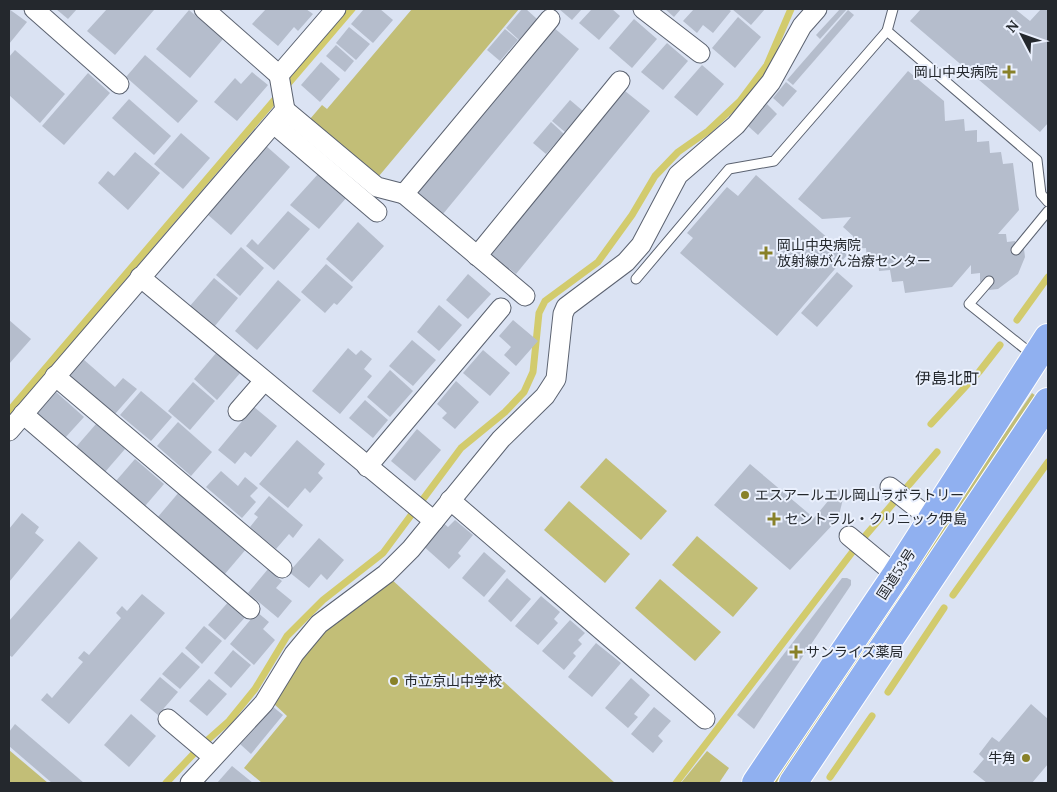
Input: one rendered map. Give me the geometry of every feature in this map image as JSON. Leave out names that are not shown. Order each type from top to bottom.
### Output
[{"type":"highway","name":"国道53号","points":[[756,783],[896,575],[930,519],[1044,354]]},
{"type":"highway","points":[[793,783],[1048,402]]},
{"type":"street","points":[[34,9],[119,84]]},
{"type":"street","points":[[204,9],[279,78]]},
{"type":"street","points":[[336,9],[279,78],[281,112],[377,212]]},
{"type":"street","points":[[643,9],[700,52]]},
{"type":"street","points":[[190,783],[212,756],[264,703],[294,654],[319,624],[386,574],[501,438],[552,388],[556,378],[563,314],[566,308],[626,262],[641,245],[678,176],[736,125],[771,82],[802,26],[817,9]]},
{"type":"street","points":[[404,194],[550,19]]},
{"type":"street","points":[[477,256],[620,81]]},
{"type":"street","points":[[281,112],[377,187],[404,194],[525,296]]},
{"type":"street","points":[[250,609],[14,419],[55,376],[281,112]]},
{"type":"street","points":[[140,277],[432,519]]},
{"type":"street","points":[[367,466],[501,308]]},
{"type":"street","points":[[55,376],[282,568]]},
{"type":"street","points":[[238,411],[264,381]]},
{"type":"street","points":[[896,492],[930,519]]},
{"type":"street","points":[[450,500],[705,719]]},
{"type":"street","points":[[856,542],[896,575]]},
{"type":"street","points":[[168,719],[212,756]]},
{"type":"lane","points":[[636,278],[730,169],[774,161],[887,31],[892,9]]},
{"type":"lane","points":[[887,31],[1037,160],[1041,194],[1048,202]]},
{"type":"lane","points":[[1016,250],[1048,211]]},
{"type":"lane","points":[[989,281],[970,304],[1044,354]]},
{"type":"shaded area","points":[[412,9],[519,9],[379,176],[310,119],[322,105],[327,109]]},
{"type":"shaded area","points":[[1032,393],[1036,396],[776,783],[769,783]]},
{"type":"shaded area","points":[[606,458],[667,511],[641,540],[580,487]]},
{"type":"shaded area","points":[[569,501],[630,554],[605,583],[544,530]]},
{"type":"shaded area","points":[[697,536],[758,588],[733,617],[672,565]]},
{"type":"shaded area","name":"市立京山中学校","points":[[390,578],[615,783],[262,783],[244,768],[287,716],[273,703],[323,627]]},
{"type":"shaded area","points":[[660,579],[721,632],[695,661],[635,608]]},
{"type":"shaded area","points":[[9,750],[48,783],[9,783]]},
{"type":"shaded area","points":[[707,751],[729,768],[719,783],[681,783]]},
{"type":"building","points":[[9,9],[27,22],[9,44]]},
{"type":"building","points":[[56,9],[77,9],[68,19]]},
{"type":"building","points":[[107,9],[154,10],[115,55],[87,31]]},
{"type":"building","points":[[266,9],[306,9],[313,14],[298,31],[294,27],[278,46],[252,24]]},
{"type":"building","points":[[364,9],[380,9],[393,20],[373,43],[351,24]]},
{"type":"building","points":[[522,9],[526,9],[537,19],[519,40],[506,28]]},
{"type":"building","points":[[559,9],[582,9],[572,20]]},
{"type":"building","points":[[592,9],[612,9],[620,16],[599,40],[579,23]]},
{"type":"building","points":[[665,9],[681,9],[674,17]]},
{"type":"building","points":[[694,9],[728,9],[731,11],[713,33],[703,25],[697,33],[683,21]]},
{"type":"building","points":[[732,9],[765,9],[751,25]]},
{"type":"building","points":[[840,9],[847,9],[820,39],[816,35]]},
{"type":"building","name":"岡山中央病院","points":[[921,9],[1015,9],[1030,21],[1041,9],[1048,9],[1048,123],[1040,132],[910,21]]},
{"type":"building","points":[[189,10],[223,39],[190,78],[156,49]]},
{"type":"building","points":[[848,10],[854,15],[793,85],[787,80]]},
{"type":"building","points":[[738,17],[761,37],[735,68],[712,48]]},
{"type":"building","points":[[634,19],[657,39],[632,68],[609,48]]},
{"type":"building","points":[[349,27],[370,44],[356,60],[336,43]]},
{"type":"building","points":[[553,27],[579,49],[443,214],[417,193]]},
{"type":"building","points":[[505,29],[518,40],[500,61],[487,50]]},
{"type":"building","points":[[667,43],[688,61],[663,90],[641,72]]},
{"type":"building","points":[[336,45],[354,61],[345,72],[326,56]]},
{"type":"building","points":[[15,50],[65,94],[40,123],[9,95],[9,57]]},
{"type":"building","points":[[145,55],[198,101],[178,123],[126,77]]},
{"type":"building","points":[[321,62],[340,79],[320,102],[301,85]]},
{"type":"building","points":[[702,65],[724,84],[697,116],[674,97]]},
{"type":"building","points":[[908,71],[944,101],[945,121],[964,119],[965,131],[977,130],[977,142],[989,141],[990,153],[1001,152],[1003,164],[1013,163],[1019,210],[998,234],[1006,234],[1007,242],[1015,241],[1016,250],[1024,249],[1025,257],[1018,274],[998,289],[989,290],[989,281],[980,282],[980,273],[971,274],[971,265],[952,287],[905,293],[903,281],[892,282],[890,270],[879,271],[878,259],[867,260],[866,248],[854,249],[853,236],[843,227],[851,217],[822,219],[798,199]]},
{"type":"building","points":[[252,72],[268,85],[237,121],[214,102],[235,78],[241,84]]},
{"type":"building","points":[[88,73],[110,93],[64,145],[42,126]]},
{"type":"building","points":[[786,82],[797,91],[783,107],[773,98]]},
{"type":"building","points":[[625,91],[650,111],[516,274],[491,254]]},
{"type":"building","points":[[129,99],[171,136],[154,155],[112,118]]},
{"type":"building","points":[[570,100],[583,111],[565,132],[552,121]]},
{"type":"building","points":[[767,104],[777,114],[758,135],[748,126]]},
{"type":"building","points":[[551,122],[564,134],[546,154],[533,143]]},
{"type":"building","points":[[181,133],[210,158],[183,189],[154,164]]},
{"type":"building","points":[[265,145],[290,167],[231,235],[207,214]]},
{"type":"building","points":[[135,152],[160,173],[128,210],[98,183],[108,171],[114,176]]},
{"type":"building","points":[[319,173],[347,197],[319,229],[290,205]]},
{"type":"building","points":[[756,175],[847,255],[777,336],[680,253],[693,238],[687,233],[727,187],[738,196]]},
{"type":"building","points":[[288,211],[310,229],[274,270],[246,246],[252,239],[258,245]]},
{"type":"building","points":[[358,222],[384,246],[352,282],[326,259]]},
{"type":"building","points":[[241,247],[264,268],[240,296],[216,275]]},
{"type":"building","points":[[326,264],[353,287],[337,305],[334,303],[325,313],[301,292]]},
{"type":"building","points":[[837,272],[853,286],[817,327],[801,313]]},
{"type":"building","points":[[468,274],[491,294],[468,319],[446,300]]},
{"type":"building","points":[[214,278],[238,298],[214,327],[190,306]]},
{"type":"building","points":[[278,280],[301,300],[257,350],[235,331]]},
{"type":"building","points":[[439,305],[462,325],[439,351],[417,332]]},
{"type":"building","points":[[9,320],[31,339],[9,364]]},
{"type":"building","points":[[513,320],[538,341],[516,366],[504,355],[511,347],[499,336]]},
{"type":"building","points":[[412,340],[436,360],[413,386],[389,366]]},
{"type":"building","points":[[348,348],[356,355],[361,350],[372,359],[364,369],[372,376],[340,414],[312,391]]},
{"type":"building","points":[[483,350],[510,373],[490,396],[463,373]]},
{"type":"building","points":[[217,352],[241,372],[217,400],[194,379]]},
{"type":"building","points":[[83,359],[115,387],[123,378],[137,389],[115,414],[69,375]]},
{"type":"building","points":[[390,370],[413,391],[390,417],[367,397]]},
{"type":"building","points":[[456,381],[479,402],[455,429],[442,418],[447,413],[437,404]]},
{"type":"building","points":[[193,382],[215,401],[190,430],[168,411]]},
{"type":"building","points":[[141,391],[172,417],[151,441],[120,415]]},
{"type":"building","points":[[56,392],[84,417],[64,439],[36,415]]},
{"type":"building","points":[[365,400],[388,420],[373,438],[349,418]]},
{"type":"building","points":[[254,407],[277,426],[251,457],[245,452],[235,464],[218,450]]},
{"type":"building","points":[[178,422],[212,452],[191,476],[157,446]]},
{"type":"building","points":[[96,424],[125,449],[105,472],[76,447]]},
{"type":"building","points":[[417,429],[441,450],[415,481],[391,461]]},
{"type":"building","points":[[297,440],[325,464],[318,473],[323,478],[310,493],[305,488],[288,508],[259,484]]},
{"type":"building","points":[[135,459],[164,484],[145,506],[116,481]]},
{"type":"building","points":[[750,464],[814,518],[838,489],[844,495],[838,519],[790,570],[714,505]]},
{"type":"building","points":[[221,471],[238,486],[245,477],[258,488],[250,496],[256,502],[242,518],[206,487]]},
{"type":"building","points":[[180,491],[247,548],[224,575],[157,518]]},
{"type":"building","points":[[269,496],[303,525],[293,538],[289,534],[276,549],[250,527],[258,517],[254,514]]},
{"type":"building","points":[[22,513],[39,527],[35,533],[44,540],[9,582],[9,529]]},
{"type":"building","points":[[455,520],[473,535],[458,553],[461,556],[449,569],[421,544],[441,521],[448,527]]},
{"type":"building","points":[[319,538],[344,560],[327,580],[321,574],[309,588],[289,572]]},
{"type":"building","points":[[79,541],[98,558],[12,657],[9,655],[9,621]]},
{"type":"building","points":[[484,552],[506,571],[484,597],[462,578]]},
{"type":"building","points":[[268,569],[282,581],[276,588],[292,601],[278,618],[248,593]]},
{"type":"building","points":[[507,578],[531,599],[511,622],[488,601]]},
{"type":"building","points":[[842,578],[851,580],[851,585],[754,729],[737,715]]},
{"type":"building","points":[[142,594],[165,613],[69,724],[41,700],[47,693],[52,698],[83,662],[78,658],[84,651],[89,655],[121,618],[116,613],[122,606],[127,611]]},
{"type":"building","points":[[541,596],[560,612],[554,619],[558,623],[538,645],[515,626]]},
{"type":"building","points":[[230,600],[247,615],[225,640],[208,625]]},
{"type":"building","points":[[257,612],[269,622],[263,629],[275,640],[254,665],[230,644]]},
{"type":"building","points":[[570,620],[585,633],[578,640],[582,644],[573,653],[576,656],[564,670],[542,651]]},
{"type":"building","points":[[204,626],[222,641],[202,664],[185,648]]},
{"type":"building","points":[[596,643],[621,663],[592,697],[568,677]]},
{"type":"building","points":[[233,650],[251,665],[231,688],[214,673]]},
{"type":"building","points":[[182,652],[200,667],[180,689],[162,674]]},
{"type":"building","points":[[160,677],[178,692],[158,715],[140,700]]},
{"type":"building","points":[[631,678],[650,695],[634,714],[638,717],[628,728],[605,708]]},
{"type":"building","points":[[209,679],[227,694],[207,716],[189,701]]},
{"type":"building","points":[[1031,704],[1048,719],[1048,764],[1032,783],[987,783],[973,772],[984,759],[979,754],[992,737],[999,742]]},
{"type":"building","points":[[272,706],[283,715],[251,754],[240,744]]},
{"type":"building","points":[[654,707],[671,721],[658,736],[663,741],[653,753],[631,734]]},
{"type":"building","points":[[131,714],[156,736],[129,767],[104,745]]},
{"type":"building","points":[[15,724],[84,783],[52,783],[9,746],[9,732]]},
{"type":"building","points":[[232,766],[253,783],[217,783]]},
{"type":"waterway","points":[[9,411],[352,9]]},
{"type":"waterway","points":[[166,783],[202,745],[229,721],[255,689],[287,636],[323,600],[383,553],[461,448],[505,412],[524,392],[533,372],[539,313],[545,301],[598,262],[632,215],[655,176],[678,152],[708,131],[740,101],[767,65],[791,9]]},
{"type":"waterway","points":[[1017,320],[1048,277]]},
{"type":"waterway","points":[[931,424],[979,372],[1000,345]]},
{"type":"waterway","points":[[676,783],[860,542],[937,452]]},
{"type":"waterway","points":[[953,595],[1048,462]]},
{"type":"waterway","points":[[888,692],[944,608]]},
{"type":"waterway","points":[[830,777],[872,716]]},
{"type":"place","name":"岡山中央病院","points":[[1009,72]]},
{"type":"place","name":"岡山中央病院 放射線がん治療センター","points":[[766,253]]},
{"type":"place","name":"エスアールエル岡山ラボラトリー","points":[[745,495]]},
{"type":"place","name":"セントラル・クリニック伊島","points":[[774,519]]},
{"type":"place","name":"サンライズ薬局","points":[[796,652]]},
{"type":"place","name":"市立京山中学校","points":[[394,681]]},
{"type":"place","name":"牛角","points":[[1026,758]]},
{"type":"district","name":"伊島北町","points":[[947,378]]}]
